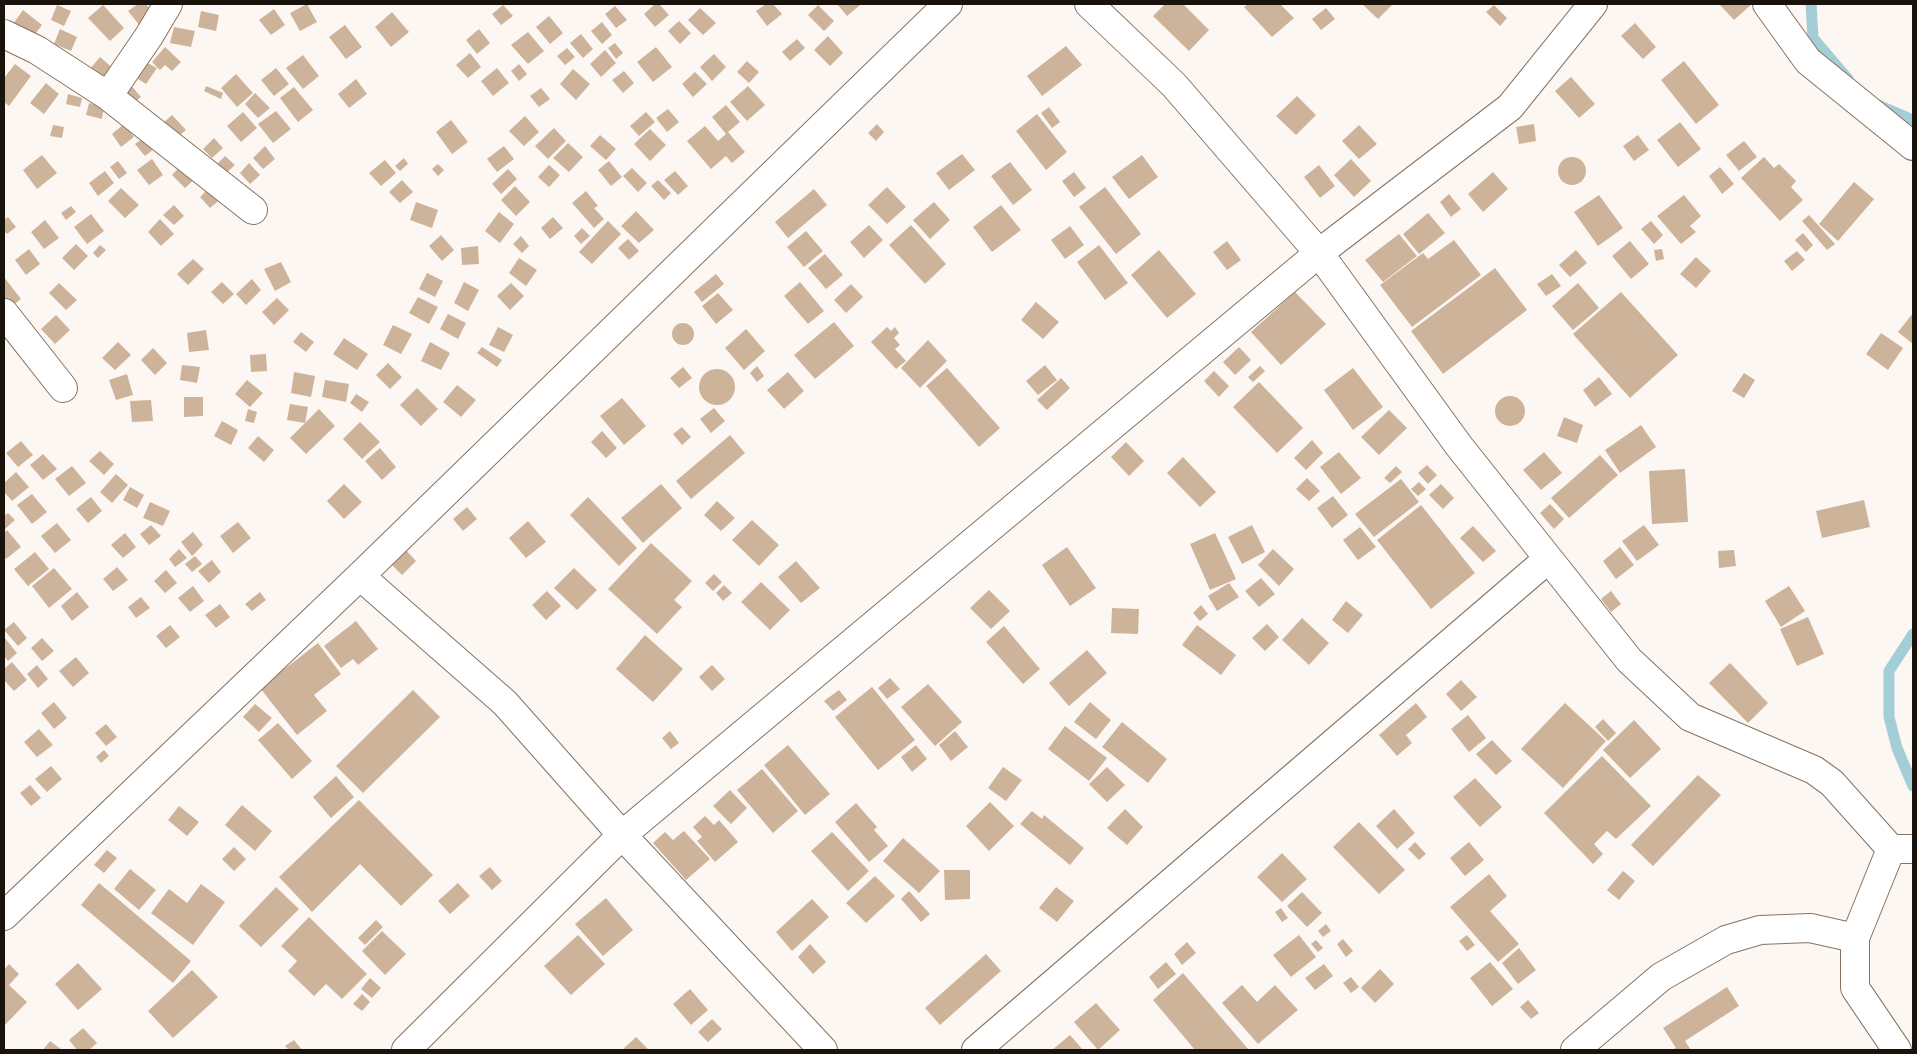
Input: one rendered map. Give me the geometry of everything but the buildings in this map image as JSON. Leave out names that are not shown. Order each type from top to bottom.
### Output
[{"type":"street","points":[[108,96],[149,36],[168,4]]},
{"type":"street","points":[[4,916],[360,576],[948,4]]},
{"type":"street","points":[[1089,4],[1174,85],[1318,253],[1459,446],[1629,660],[1690,716],[1814,770],[1832,783],[1902,849],[1855,938],[1855,988],[1897,1050]]},
{"type":"street","points":[[406,1050],[622,835],[1318,253],[1510,107],[1593,4]]},
{"type":"street","points":[[1767,4],[1808,61],[1913,146]]},
{"type":"street","points":[[4,34],[37,50],[108,96],[252,210]]},
{"type":"street","points":[[4,313],[63,388]]},
{"type":"street","points":[[976,1050],[1548,559]]},
{"type":"street","points":[[360,576],[505,703],[622,835],[823,1050]]},
{"type":"street","points":[[1575,1050],[1661,977],[1726,940],[1760,930],[1810,928],[1855,938]]},
{"type":"waterway","points":[[1811,4],[1813,38],[1848,79]]},
{"type":"waterway","points":[[1878,105],[1913,120]]},
{"type":"waterway","points":[[1913,634],[1889,671],[1889,717],[1897,748],[1913,786]]}]
